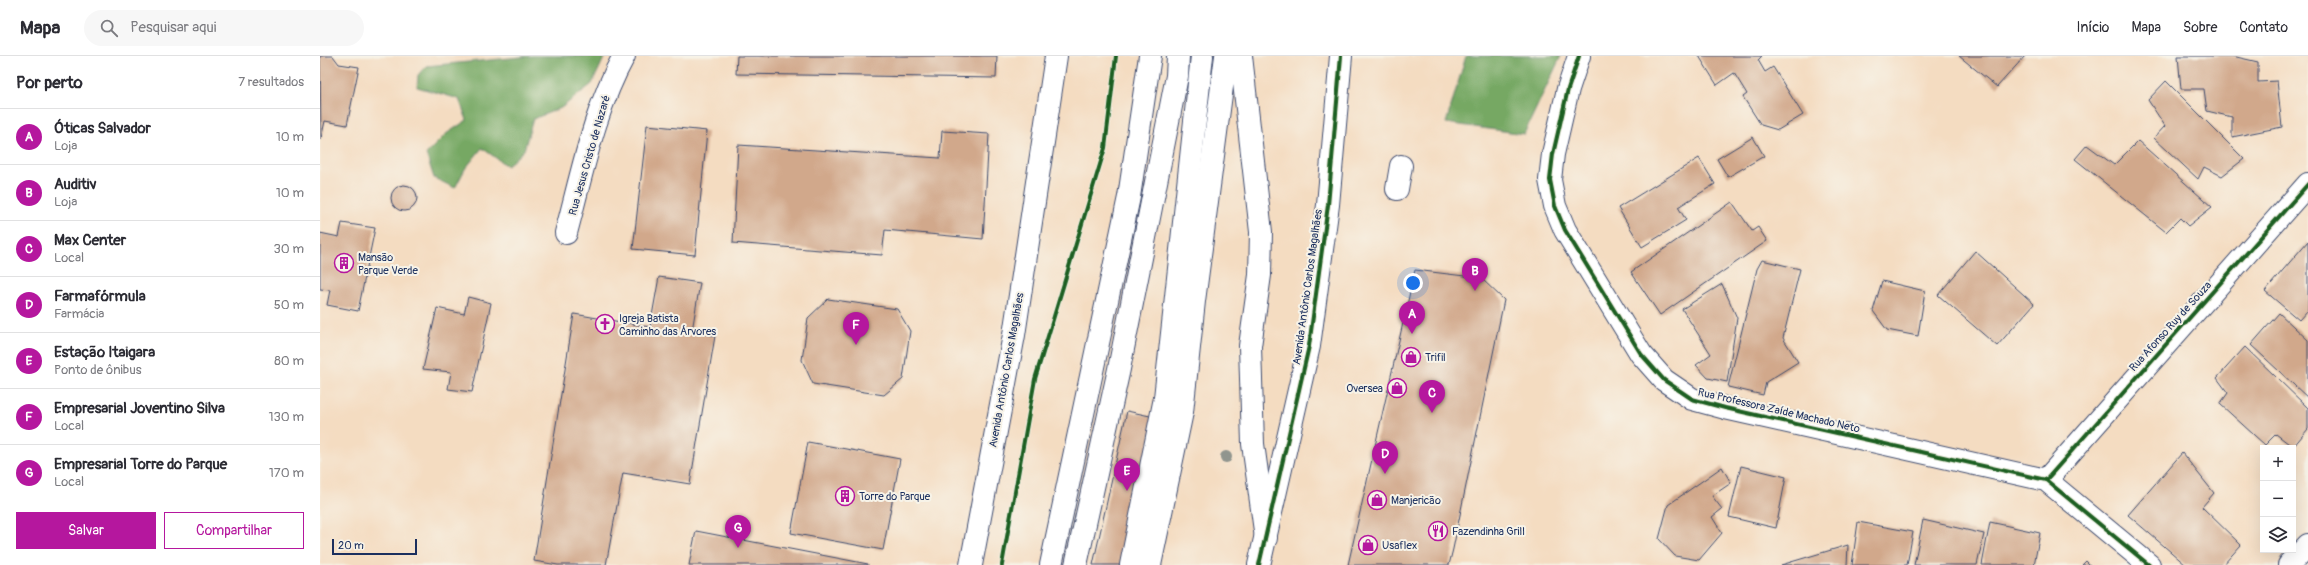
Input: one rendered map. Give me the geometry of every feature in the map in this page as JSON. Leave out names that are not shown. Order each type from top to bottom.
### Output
[{"type":"street","name":"Rua Jesus Cristo de Nazaré","points":[[566,233],[599,112],[624,56]]},
{"type":"street","points":[[1051,565],[1129,197],[1150,56]]},
{"type":"street","points":[[1076,565],[1120,362],[1177,76],[1178,56]]},
{"type":"street","points":[[1131,565],[1165,398],[1202,56]]},
{"type":"street","points":[[1150,565],[1182,412],[1194,301],[1226,56]]},
{"type":"street","points":[[1241,56],[1261,232],[1260,275],[1250,346],[1253,444],[1266,538]]},
{"type":"street","name":"Avenida Antônio Carlos Magalhães","points":[[1260,565],[1309,346],[1328,205],[1340,56]]},
{"type":"street","name":"Rua Professora Zaíde Machado Neto","points":[[1579,56],[1568,89],[1553,154],[1550,180],[1555,206],[1565,230],[1641,354],[1664,380],[1692,399],[1725,408],[2046,480],[2149,565]]},
{"type":"street","name":"Avenida Antônio Carlos Magalhães","points":[[971,565],[1014,336],[1055,59]]},
{"type":"street","points":[[1397,189],[1402,166]]},
{"type":"street","name":"Rua Afonso Ruy de Souza","points":[[2046,480],[2308,184]]},
{"type":"street","points":[[2289,565],[2308,545]]},
{"type":"green space","points":[[532,56],[605,56],[592,84],[561,108],[533,119],[524,150],[507,166],[482,148],[465,169],[455,188],[434,178],[426,154],[446,134],[467,120],[459,99],[417,87],[418,75],[426,66]]},
{"type":"green space","points":[[1466,56],[1561,56],[1524,134],[1446,123]]},
{"type":"building","points":[[320,56],[333,56],[339,64],[359,67],[347,125],[325,121],[321,139]]},
{"type":"building","points":[[737,56],[997,56],[996,78],[736,74]]},
{"type":"building","points":[[1699,56],[1762,56],[1758,60],[1765,72],[1773,67],[1803,115],[1778,130],[1761,125],[1743,97],[1747,94],[1734,73],[1717,85]]},
{"type":"building","points":[[1959,56],[2025,56],[1997,87]]},
{"type":"building","points":[[2178,56],[2232,56],[2258,62],[2258,82],[2277,81],[2282,127],[2232,137],[2232,117],[2207,111],[2204,89],[2181,89]]},
{"type":"building","points":[[2166,81],[2244,159],[2222,176],[2204,167],[2198,179],[2154,138],[2165,126],[2148,100]]},
{"type":"building","points":[[647,125],[707,131],[695,255],[633,249]]},
{"type":"building","points":[[942,131],[989,134],[983,239],[885,230],[882,255],[733,243],[738,145],[940,158]]},
{"type":"building","points":[[1753,137],[1764,156],[1728,177],[1717,159]]},
{"type":"building","points":[[2138,141],[2212,207],[2188,226],[2180,218],[2166,232],[2075,159],[2087,145],[2114,165]]},
{"type":"building","points":[[1699,158],[1715,184],[1678,207],[1686,220],[1642,247],[1618,208]]},
{"type":"building","points":[[404,185],[413,189],[417,198],[413,207],[404,211],[395,207],[391,198],[395,189]]},
{"type":"building","points":[[1732,202],[1752,231],[1758,227],[1767,241],[1660,315],[1631,272]]},
{"type":"building","name":"Mansão Parque Verde","points":[[342,223],[375,228],[358,311],[327,305],[330,290],[320,289],[320,233],[339,237]]},
{"type":"building","points":[[2308,241],[2308,310],[2299,320],[2265,291]]},
{"type":"building","points":[[1975,251],[2034,304],[1997,346],[1938,295]]},
{"type":"building","points":[[1762,260],[1800,269],[1783,338],[1798,362],[1766,382],[1763,395],[1728,387],[1757,269]]},
{"type":"building","points":[[1415,270],[1481,278],[1504,300],[1453,549],[1449,565],[1348,565]]},
{"type":"building","points":[[659,277],[700,283],[692,331],[715,336],[690,484],[623,473],[606,565],[558,565],[534,561],[574,314],[650,327]]},
{"type":"building","points":[[1882,281],[1925,291],[1918,336],[1887,330],[1873,311]]},
{"type":"building","points":[[1722,284],[1737,318],[1727,382],[1708,378],[1696,365],[1711,354],[1682,309]]},
{"type":"building","points":[[468,297],[491,303],[472,392],[448,389],[451,372],[423,369],[437,308],[464,314]]},
{"type":"building","points":[[828,299],[897,309],[910,331],[903,379],[884,395],[813,384],[802,360],[808,318]]},
{"type":"building","points":[[2279,313],[2308,340],[2308,398],[2251,345]]},
{"type":"building","points":[[2245,347],[2308,408],[2308,429],[2295,445],[2290,445],[2276,434],[2265,445],[2220,404],[2228,393],[2217,378]]},
{"type":"building","points":[[1127,411],[1159,418],[1129,565],[1093,565]]},
{"type":"building","name":"Torre do Parque","points":[[808,442],[900,459],[883,550],[791,533]]},
{"type":"building","points":[[2182,453],[2214,493],[2202,507],[2241,545],[2223,565],[2186,565],[2128,515]]},
{"type":"building","points":[[1741,466],[1786,477],[1776,528],[1729,517]]},
{"type":"building","points":[[1722,467],[1731,483],[1712,496],[1722,509],[1712,517],[1722,533],[1699,560],[1675,556],[1659,539],[1668,505]]},
{"type":"building","points":[[1923,520],[1984,534],[1977,565],[1914,565]]},
{"type":"building","points":[[1858,522],[1913,532],[1907,565],[1852,565]]},
{"type":"building","points":[[1990,522],[2040,533],[2034,565],[1982,565]]},
{"type":"building","points":[[696,531],[868,564],[868,565],[689,565]]},
{"type":"building","points":[[1848,545],[1847,565],[1781,565]]},
{"type":"building","points":[[2086,561],[2090,565],[2082,565]]},
{"type":"cycle path","points":[[1002,565],[1035,379],[1105,148],[1116,56]]},
{"type":"cycle path","points":[[1259,565],[1309,346],[1328,205],[1341,56]]},
{"type":"cycle path","points":[[1579,56],[1568,89],[1553,154],[1550,180],[1555,206],[1565,230],[1641,354],[1664,380],[1692,399],[1725,408],[2046,480],[2149,565]]},
{"type":"cycle path","points":[[2046,480],[2308,184]]},
{"type":"place","name":"Mansão Parque Verde","points":[[344,263]]},
{"type":"place","name":"Auditiv","points":[[1475,291]]},
{"type":"place","name":"Igreja Batista Caminho das Árvores","points":[[605,324]]},
{"type":"place","name":"Óticas Salvador","points":[[1412,334]]},
{"type":"place","name":"Empresarial Joventino Silva","points":[[856,345]]},
{"type":"place","name":"Trifil","points":[[1411,357]]},
{"type":"place","name":"Oversea","points":[[1397,388]]},
{"type":"place","name":"Max Center","points":[[1432,413]]},
{"type":"place","name":"Farmafórmula","points":[[1385,474]]},
{"type":"place","name":"Estação Itaigara","points":[[1127,491]]},
{"type":"place","name":"Torre do Parque","points":[[845,496]]},
{"type":"place","name":"Manjericão","points":[[1377,500]]},
{"type":"place","name":"Fazendinha Grill","points":[[1438,531]]},
{"type":"place","name":"Usaflex","points":[[1368,545]]},
{"type":"place","name":"Empresarial Torre do Parque","points":[[738,548]]}]
